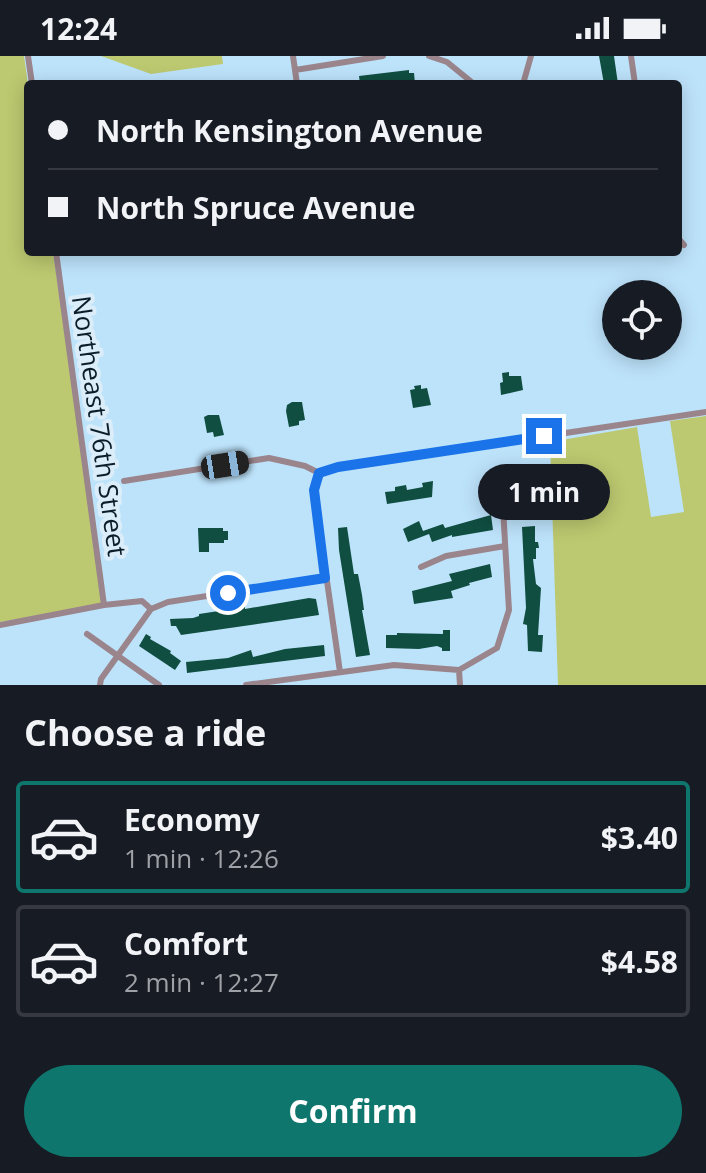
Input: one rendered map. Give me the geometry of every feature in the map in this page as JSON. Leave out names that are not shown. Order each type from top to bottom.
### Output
[{"type":"street","points":[[28,56],[31,80]]},
{"type":"street","points":[[293,56],[296,80]]},
{"type":"street","points":[[295,70],[383,56]]},
{"type":"street","points":[[429,56],[447,62],[469,80]]},
{"type":"street","points":[[524,80],[531,56]]},
{"type":"street","points":[[631,56],[634,80]]},
{"type":"street","name":"Northeast 76th Street","points":[[57,256],[104,605]]},
{"type":"street","points":[[124,481],[269,458],[305,466],[319,473],[338,467],[706,412]]},
{"type":"street","points":[[246,685],[394,665],[459,670],[497,648],[509,610],[503,508],[508,469]]},
{"type":"street","points":[[319,473],[314,490],[340,672]]},
{"type":"street","points":[[421,567],[446,556],[505,546]]},
{"type":"street","points":[[100,685],[151,609],[168,602],[325,578]]},
{"type":"street","points":[[0,625],[104,605],[142,601],[151,609]]},
{"type":"street","points":[[87,634],[159,685]]},
{"type":"street","points":[[459,670],[460,685]]},
{"type":"green space","points":[[0,56],[24,56],[27,80],[24,80],[24,256],[54,256],[104,605],[0,622]]},
{"type":"green space","points":[[101,56],[222,56],[223,64],[151,74]]},
{"type":"green space","points":[[706,416],[706,685],[558,685],[550,442],[637,427],[651,517],[684,512],[670,421]]},
{"type":"building","points":[[599,56],[614,56],[617,80],[603,80]]},
{"type":"building","points":[[409,70],[409,73],[414,73],[415,80],[360,80],[359,76]]},
{"type":"building","points":[[509,372],[509,376],[521,376],[523,390],[501,395],[502,373]]},
{"type":"building","points":[[421,385],[421,389],[427,388],[431,405],[413,408],[410,390]]},
{"type":"building","points":[[302,402],[305,420],[289,427],[286,411],[287,405]]},
{"type":"building","points":[[219,415],[224,435],[214,437],[213,432],[207,433],[204,417]]},
{"type":"building","points":[[526,472],[537,472],[531,518],[521,516]]},
{"type":"building","points":[[433,481],[432,497],[387,504],[385,492],[395,491],[395,487],[406,485],[407,490]]},
{"type":"building","points":[[491,515],[493,530],[452,535],[432,542],[429,534],[408,542],[403,529],[419,521],[423,531],[443,524],[445,528]]},
{"type":"building","points":[[535,526],[535,542],[538,542],[539,548],[536,548],[536,559],[533,559],[536,584],[541,588],[538,635],[543,635],[542,652],[528,651],[527,625],[523,624],[526,608],[522,527]]},
{"type":"building","points":[[347,527],[354,574],[358,574],[362,595],[370,655],[356,657],[339,550],[338,528]]},
{"type":"building","points":[[198,528],[223,528],[223,531],[228,531],[228,540],[209,543],[209,552],[199,552]]},
{"type":"building","points":[[490,564],[492,577],[451,591],[453,598],[414,604],[412,591],[452,581],[449,574]]},
{"type":"building","points":[[316,599],[319,615],[181,635],[176,626],[171,626],[170,619],[193,618],[199,614]]},
{"type":"building","points":[[443,630],[450,630],[450,651],[442,651],[437,646],[386,648],[386,635],[443,634]]},
{"type":"building","points":[[146,634],[181,661],[175,670],[139,646]]},
{"type":"building","points":[[324,645],[325,656],[187,673],[186,662],[228,658],[251,650],[253,657],[285,649]]},
{"type":"route","points":[[228,593],[325,578],[314,490],[319,473],[338,467],[544,436]]}]
